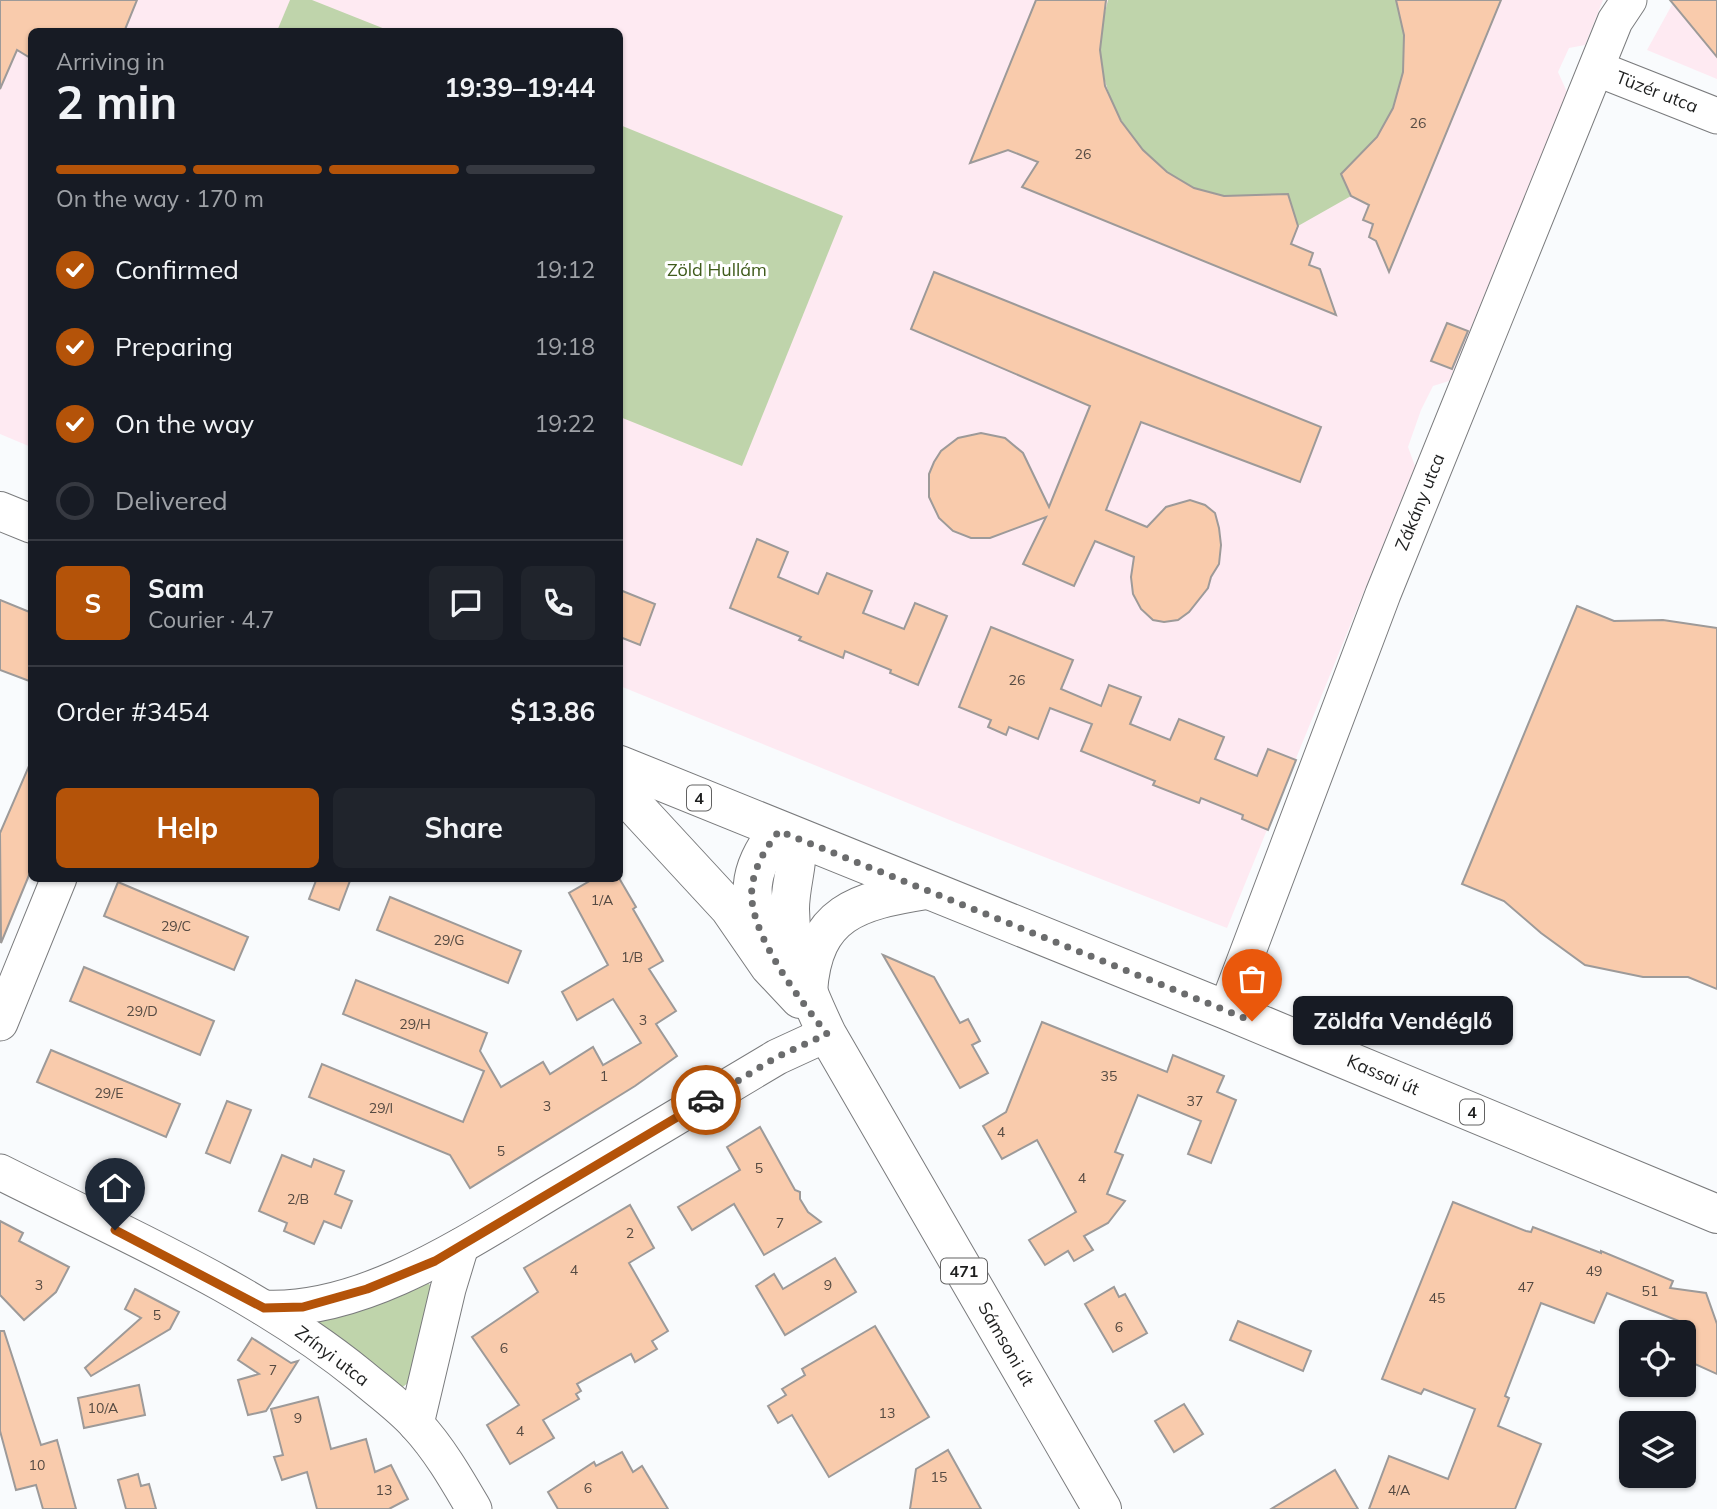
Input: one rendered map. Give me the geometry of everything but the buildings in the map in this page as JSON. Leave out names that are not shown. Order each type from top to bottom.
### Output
[{"type":"main road","points":[[0,511],[28,522]]},
{"type":"main road","name":"Kassai út","points":[[623,766],[1226,1010],[1717,1214]]},
{"type":"main road","points":[[623,793],[729,908],[769,966],[804,996],[820,943],[839,918],[851,908],[867,902],[926,890]]},
{"type":"main road","name":"Sámsoni út","points":[[788,834],[798,852],[791,894],[790,921],[804,996],[1102,1509]]},
{"type":"street","name":"Zákány utca","points":[[1226,1010],[1382,594],[1598,69],[1615,21],[1629,0]]},
{"type":"street","name":"Tüzér utca","points":[[1598,69],[1717,116]]},
{"type":"street","points":[[0,1023],[57,882]]},
{"type":"street","points":[[264,1308],[303,1307],[337,1298],[409,1272],[461,1246],[767,1063],[827,1034]]},
{"type":"street","name":"Zrínyi utca","points":[[0,1172],[264,1308],[348,1366],[416,1424],[443,1459],[474,1509]]},
{"type":"street","points":[[416,1424],[461,1246]]},
{"type":"shaded area","points":[[0,0],[1603,0],[1585,45],[1569,48],[1558,72],[1567,92],[1449,381],[1433,386],[1421,410],[1408,447],[1415,466],[1227,928],[957,823],[623,687],[623,28],[28,28],[28,446],[0,434]]},
{"type":"shaded area","points":[[1677,0],[1717,0],[1717,79],[1647,50]]},
{"type":"green space","points":[[290,0],[312,0],[382,28],[278,28]]},
{"type":"green space","points":[[1108,0],[1396,0],[1404,35],[1403,72],[1393,108],[1351,196],[1298,226],[1288,194],[1224,196],[1200,190],[1177,179],[1157,164],[1124,124],[1104,77],[1100,46]]},
{"type":"green space","name":"Zöld Hullám","points":[[623,126],[843,216],[742,466],[623,418]]},
{"type":"green space","points":[[426,1281],[432,1287],[408,1383],[400,1389],[316,1328],[316,1319]]},
{"type":"way so far","points":[[706,1100],[777,1057],[827,1034],[800,999],[769,947],[757,921],[752,900],[753,879],[761,858],[779,831],[1252,1021]]},
{"type":"place","name":"Zöldfa Vendéglő","points":[[1252,1021]]},
{"type":"route","points":[[115,1230],[264,1308],[303,1307],[367,1289],[435,1261],[706,1100]]}]
